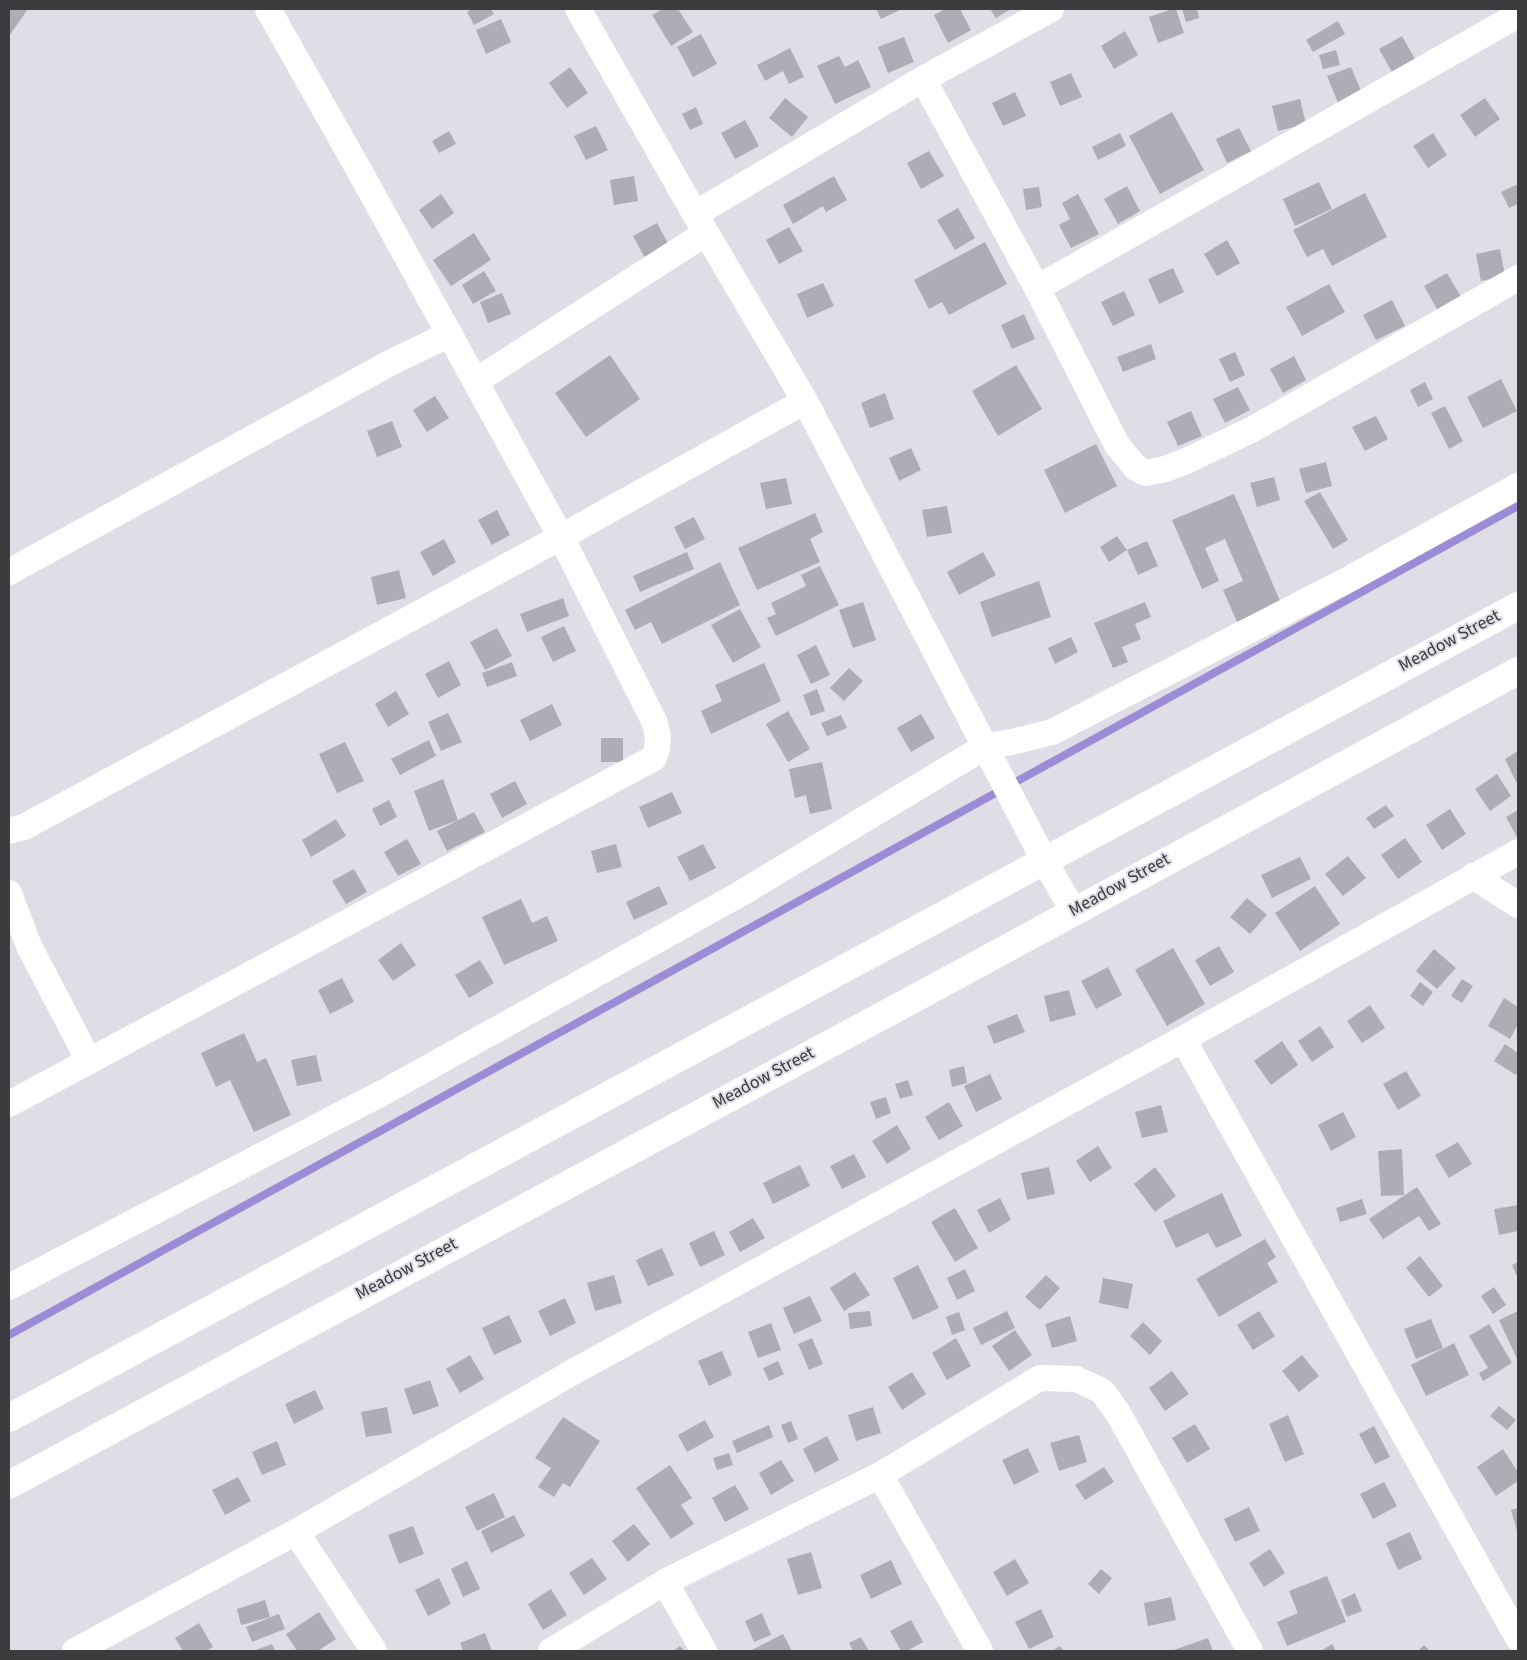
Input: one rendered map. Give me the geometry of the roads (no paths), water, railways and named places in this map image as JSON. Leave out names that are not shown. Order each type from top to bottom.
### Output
[{"type":"street","points":[[9,1104],[654,758],[658,737],[655,723],[561,537],[268,9]]},
{"type":"street","points":[[578,9],[700,224],[805,401],[1039,849],[1074,912]]},
{"type":"street","points":[[476,381],[700,224],[922,79],[1051,9]]},
{"type":"street","points":[[1036,288],[1518,15]]},
{"type":"street","points":[[922,79],[1036,288],[1117,445],[1136,468],[1146,473],[1184,462],[1252,429],[1518,278]]},
{"type":"street","points":[[9,572],[388,364],[450,334]]},
{"type":"street","points":[[9,831],[24,827],[561,537],[805,401]]},
{"type":"street","points":[[9,1287],[403,1081],[989,753],[1012,742],[1052,732],[1351,578],[1518,486]]},
{"type":"street","name":"Meadow Street","points":[[9,1418],[1039,849],[1518,606]]},
{"type":"street","name":"Meadow Street","points":[[9,1485],[1518,671]]},
{"type":"street","points":[[75,1651],[296,1532],[573,1372],[1183,1039],[1518,852]]},
{"type":"street","points":[[1473,876],[1518,905]]},
{"type":"street","points":[[9,893],[30,946],[89,1061]]},
{"type":"street","points":[[1183,1039],[1518,1638]]},
{"type":"street","points":[[551,1651],[665,1582],[880,1475],[1040,1378],[1076,1379],[1102,1391],[1118,1413],[1250,1651]]},
{"type":"street","points":[[880,1475],[980,1651]]},
{"type":"street","points":[[296,1532],[374,1651]]},
{"type":"street","points":[[665,1582],[704,1651]]},
{"type":"waterway","points":[[9,1335],[1518,506]]}]
